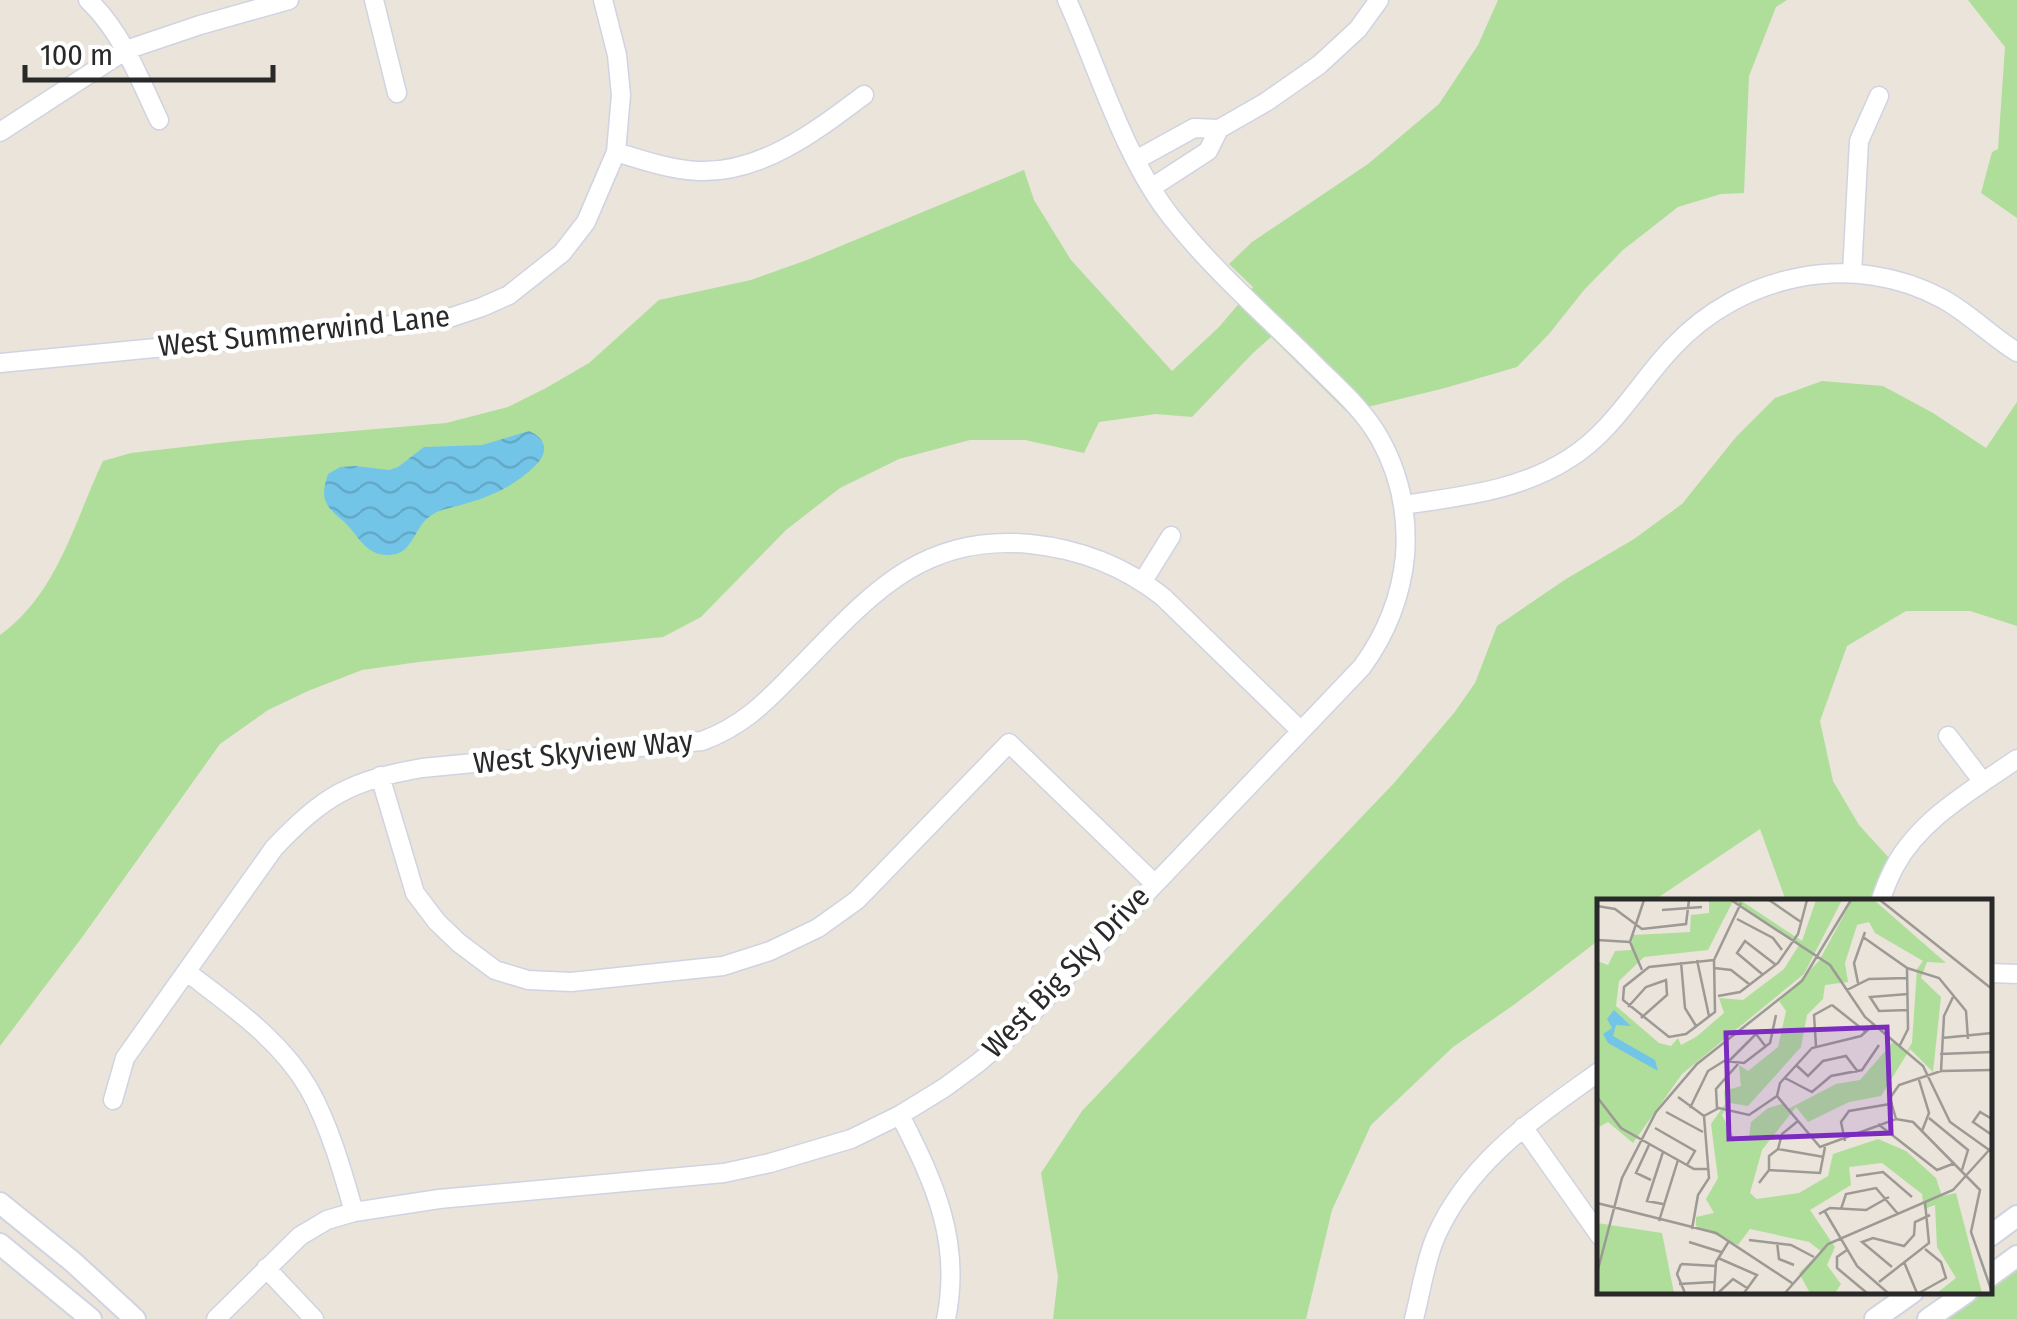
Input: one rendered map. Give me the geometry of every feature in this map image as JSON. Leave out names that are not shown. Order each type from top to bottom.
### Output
[{"type":"street","points":[[88,0],[102,13],[126,50],[159,120]]},
{"type":"street","points":[[0,132],[139,44],[289,0]]},
{"type":"street","points":[[374,0],[397,93]]},
{"type":"street","name":"West Summerwind Lane","points":[[0,363],[413,323],[449,318],[509,295],[562,253],[586,222],[616,152],[621,94],[617,55],[603,0]]},
{"type":"street","name":"West Big Sky Drive","points":[[216,1319],[300,1236],[327,1220],[439,1199],[724,1173],[851,1138],[900,1115],[944,1088],[1011,1035],[1362,668],[1375,649],[1388,624],[1404,566],[1406,538],[1404,505],[1379,437],[1356,406],[1171,218],[1136,160],[1067,0]]},
{"type":"street","points":[[1136,160],[1194,128],[1219,129],[1266,102],[1320,65],[1358,29],[1379,0]]},
{"type":"street","points":[[616,152],[686,170],[731,168],[795,144],[864,95]]},
{"type":"street","points":[[1852,273],[1859,140],[1879,96]]},
{"type":"street","points":[[1151,188],[1208,151],[1219,129]]},
{"type":"street","points":[[1404,505],[1520,483],[1573,457],[1626,406],[1692,328],[1718,308],[1764,285],[1803,276],[1852,273],[1884,278],[1922,289],[1963,312],[2017,352]]},
{"type":"street","points":[[1143,581],[1171,536]]},
{"type":"street","name":"West Skyview Way","points":[[113,1100],[125,1058],[274,848],[301,820],[336,794],[380,776],[422,768],[702,741],[725,733],[764,704],[882,586],[918,564],[960,547],[1008,542],[1078,551],[1118,567],[1163,597],[1300,730]]},
{"type":"street","points":[[1948,736],[1983,782]]},
{"type":"street","points":[[380,776],[414,893],[459,943],[496,970],[528,980],[571,982],[723,966],[770,951],[818,928],[857,900],[1009,743],[1154,883]]},
{"type":"street","points":[[1881,899],[1895,865],[1914,838],[1950,804],[2017,759]]},
{"type":"street","points":[[187,972],[274,1043],[309,1089],[335,1149],[354,1212]]},
{"type":"street","points":[[1414,1319],[1434,1240],[1474,1174],[1523,1127],[1597,1073]]},
{"type":"street","points":[[900,1115],[940,1202],[951,1282],[946,1319]]},
{"type":"street","points":[[1523,1127],[1597,1232]]},
{"type":"street","points":[[0,1203],[74,1262],[135,1319]]},
{"type":"street","points":[[1992,1235],[2017,1216]]},
{"type":"street","points":[[0,1244],[90,1319]]},
{"type":"street","points":[[1992,1275],[2017,1256]]},
{"type":"street","points":[[266,1268],[314,1319]]},
{"type":"street","points":[[1875,1319],[1910,1294]]},
{"type":"street","points":[[1928,1319],[1964,1294]]},
{"type":"green space","points":[[1498,0],[1787,0],[1776,7],[1749,76],[1744,193],[1721,194],[1678,207],[1623,250],[1517,367],[1347,412],[1271,337],[1192,417],[1156,414],[1099,422],[1084,453],[1025,440],[970,440],[899,459],[840,488],[786,530],[701,617],[663,637],[362,670],[268,710],[220,744],[0,1046],[0,635],[20,618],[50,578],[103,461],[131,453],[236,441],[446,423],[508,407],[589,363],[659,300],[751,280],[1024,170],[1034,200],[1071,260],[1172,371],[1219,327],[1253,287],[1229,264],[1252,242],[1368,164],[1439,104],[1478,45]]},
{"type":"green space","points":[[1968,0],[2017,0],[2017,218],[1981,193],[1992,152],[1998,149],[2005,47]]},
{"type":"green space","points":[[1822,381],[1883,386],[1986,448],[2017,402],[2017,626],[1970,611],[1906,611],[1847,646],[1820,721],[1833,781],[1859,825],[1890,859],[1872,899],[1785,899],[1760,829],[1656,899],[1597,899],[1597,942],[1453,1047],[1371,1125],[1332,1210],[1306,1319],[1053,1319],[1058,1277],[1041,1173],[1082,1111],[1394,783],[1454,713],[1475,683],[1497,626],[1682,504],[1736,437],[1775,398]]},
{"type":"green space","points":[[2017,1267],[2017,1319],[1945,1319],[1981,1294],[1992,1294],[1992,1286]]},
{"type":"water","points":[[529,431],[544,446],[535,466],[501,490],[435,513],[398,553],[380,554],[367,548],[325,500],[328,474],[340,467],[389,470],[424,447],[482,445]]}]
